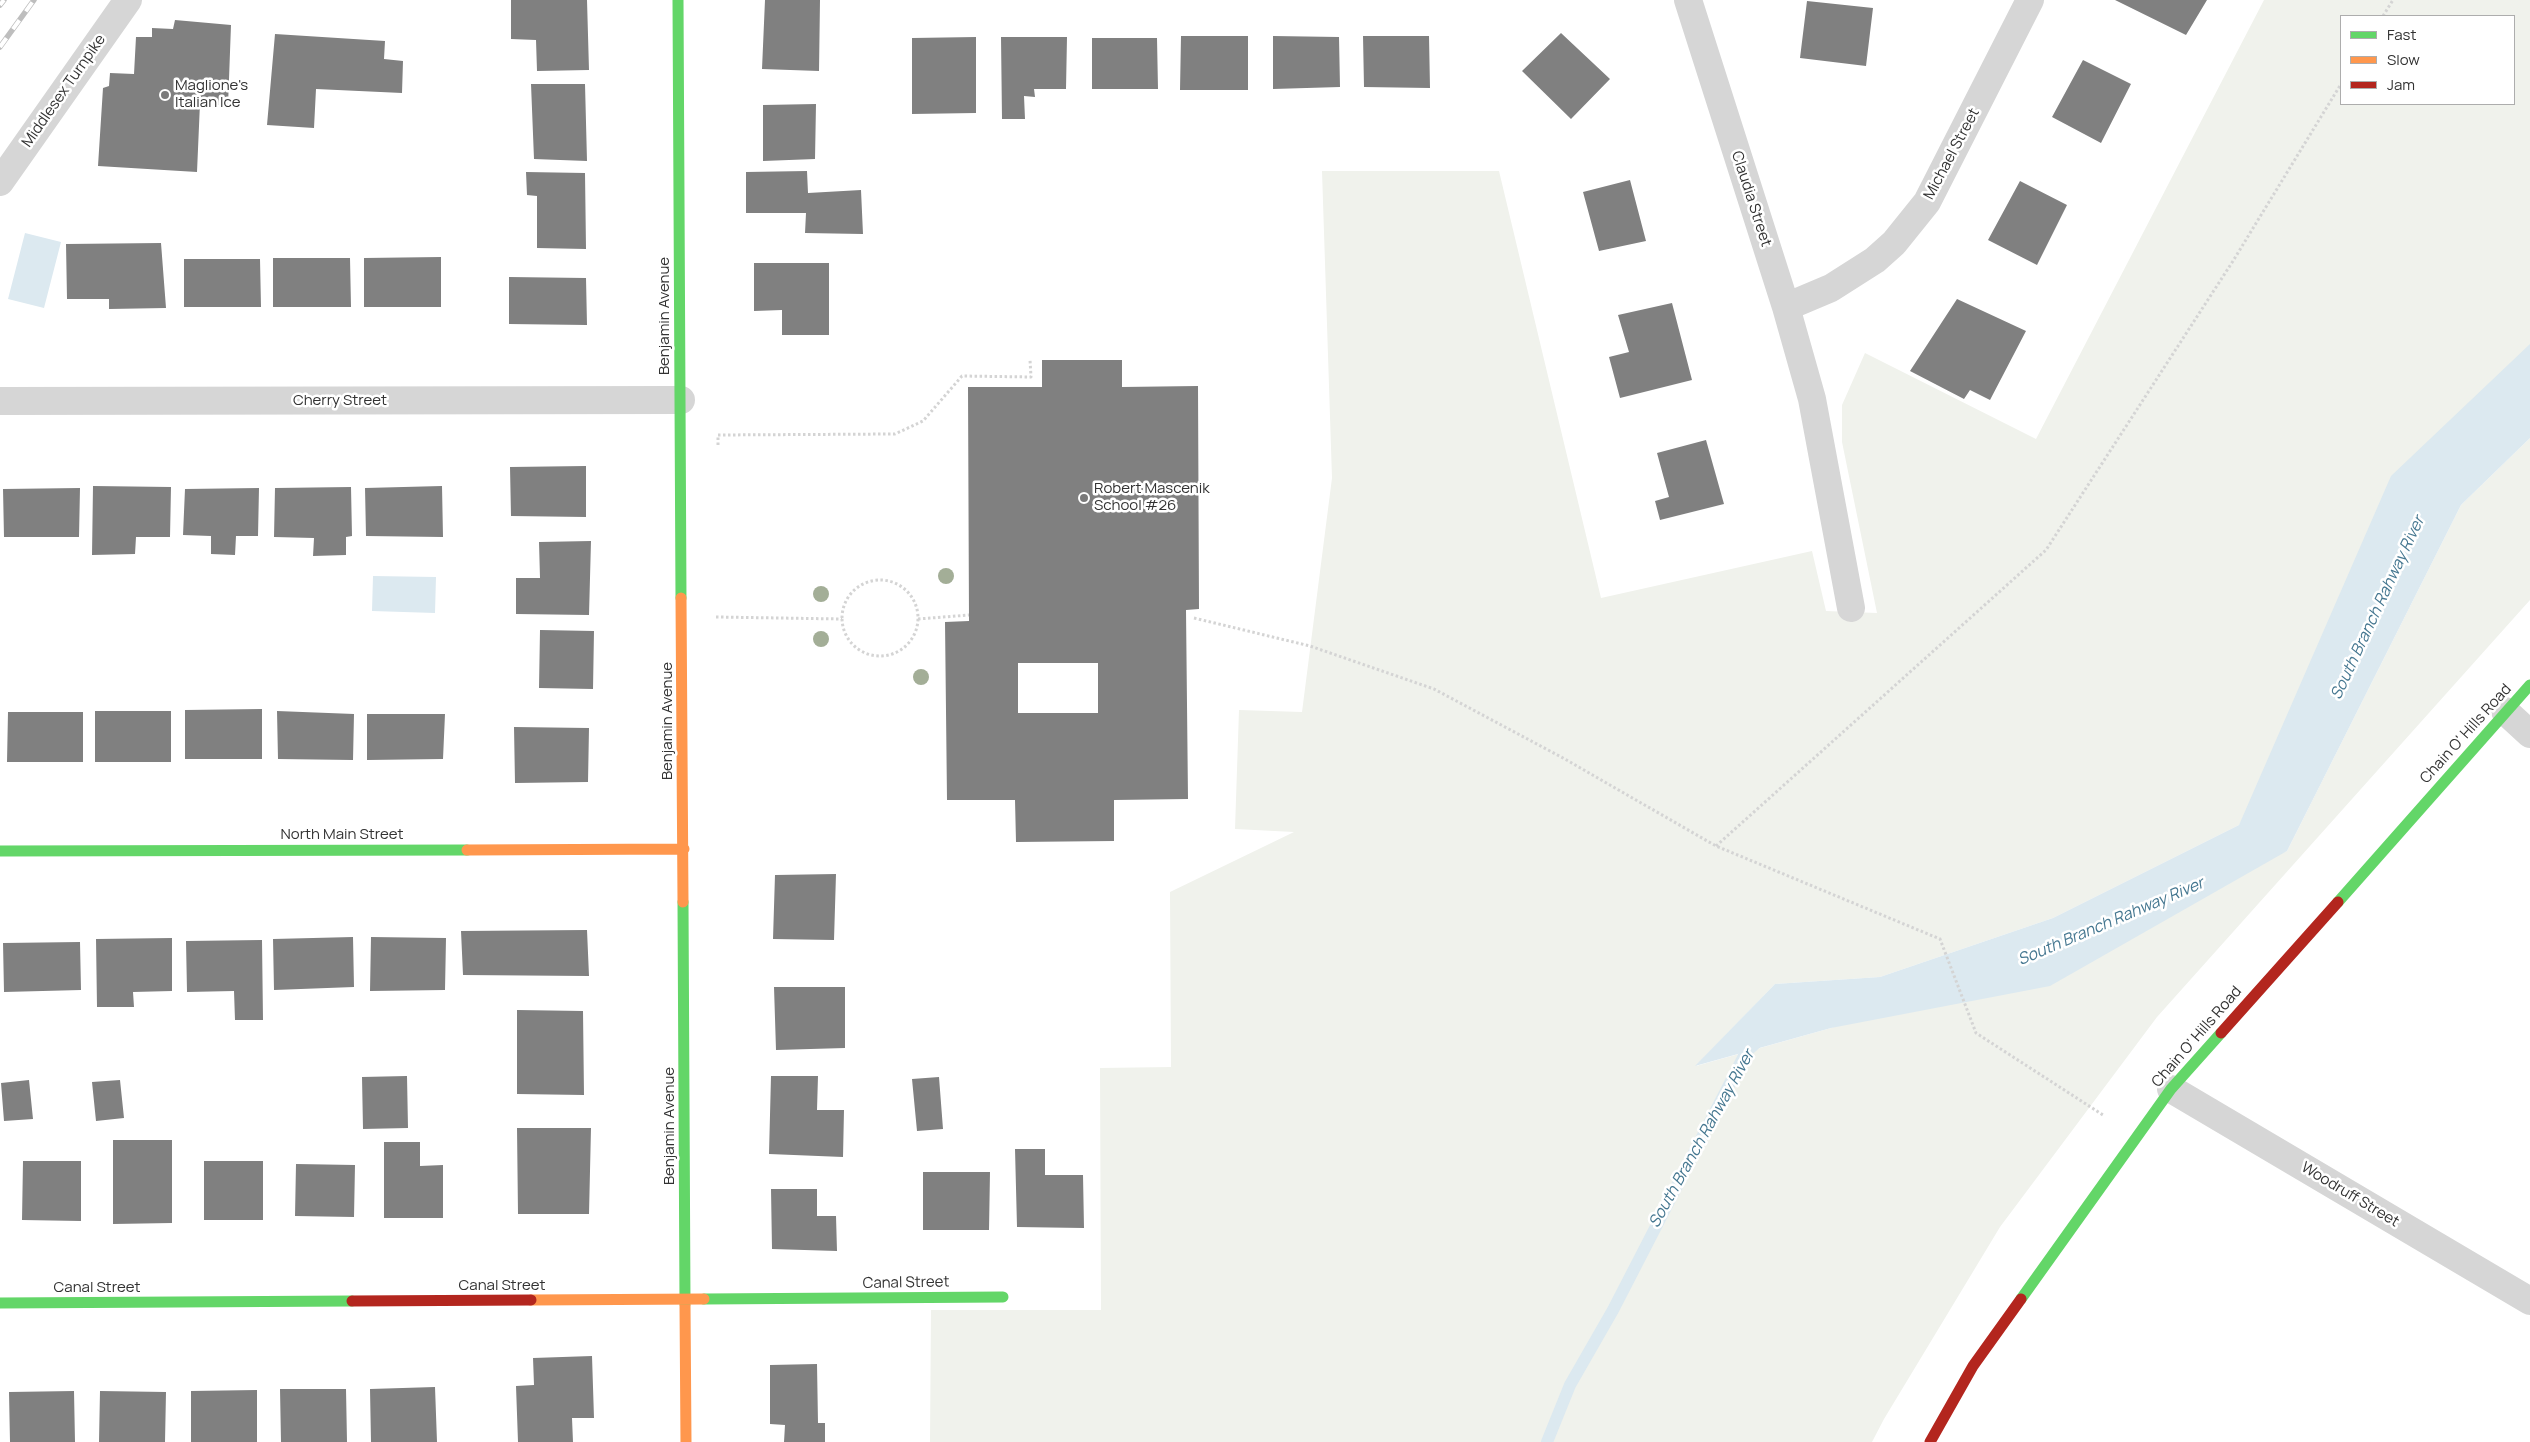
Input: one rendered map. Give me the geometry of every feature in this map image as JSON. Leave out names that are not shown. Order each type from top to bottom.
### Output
[{"type":"street","name":"Middlesex Turnpike","points":[[0,182],[128,0]]},
{"type":"street","name":"Benjamin Avenue","points":[[678,0],[686,1442]]},
{"type":"street","name":"Claudia Street","points":[[1688,0],[1786,307],[1812,399],[1851,608]]},
{"type":"street","name":"Michael Street","points":[[1786,307],[1831,288],[1875,260],[1894,242],[1927,202],[2030,0]]},
{"type":"street","name":"Cherry Street","points":[[0,402],[681,400]]},
{"type":"street","name":"Chain O' Hills Road","points":[[1930,1442],[1973,1366],[2170,1088],[2530,685]]},
{"type":"street","points":[[2506,711],[2530,734]]},
{"type":"street","name":"North Main Street","points":[[0,851],[684,849]]},
{"type":"street","name":"Woodruff Street","points":[[2170,1088],[2530,1301]]},
{"type":"street","name":"Canal Street","points":[[0,1303],[1003,1297]]},
{"type":"path","points":[[2384,15],[2393,0]]},
{"type":"path","points":[[1716,846],[2046,550],[2233,261],[2340,86]]},
{"type":"path","points":[[718,445],[718,435],[896,434],[923,421],[962,376],[1031,377],[1030,360]]},
{"type":"path","points":[[880,580],[892,582],[903,587],[917,606],[918,619],[916,631],[910,643],[899,651],[887,656],[874,656],[862,651],[851,643],[844,632],[842,619],[843,608],[849,596],[857,588],[868,582],[880,580]]},
{"type":"path","points":[[918,619],[969,615]]},
{"type":"path","points":[[716,617],[842,619]]},
{"type":"path","points":[[1194,618],[1310,646],[1434,688],[1563,758],[1716,846],[1940,939],[1976,1033],[2103,1115]]},
{"type":"shaded area","points":[[2264,0],[2530,0],[2530,345],[2239,825],[2053,918],[1880,977],[1775,984],[1696,1066],[1831,1028],[2287,851],[2461,505],[2530,438],[2530,600],[2157,1017],[2000,1227],[1872,1442],[930,1442],[931,1310],[1101,1310],[1100,1068],[1171,1067],[1170,892],[1294,832],[1235,829],[1239,710],[1302,712],[1332,478],[1322,171],[1499,171],[1601,598],[1812,551],[1826,611],[1877,613],[1842,442],[1842,405],[1865,353],[2036,439]]},
{"type":"water","points":[[25,233],[61,242],[44,308],[8,299]]},
{"type":"water","points":[[2530,344],[2530,438],[2461,505],[2287,851],[2050,986],[1831,1028],[1695,1066],[1775,984],[1880,977],[2053,918],[2239,825],[2391,476]]},
{"type":"water","points":[[373,576],[436,577],[435,613],[372,611]]},
{"type":"building","points":[[511,0],[587,0],[589,70],[537,71],[536,40],[511,39]]},
{"type":"building","points":[[765,0],[820,0],[819,71],[762,69]]},
{"type":"building","points":[[2115,0],[2207,0],[2186,35]]},
{"type":"building","points":[[1807,1],[1873,8],[1866,66],[1800,58]]},
{"type":"building","name":"Maglione's Italian Ice","points":[[175,20],[231,25],[228,106],[200,103],[197,172],[98,166],[103,88],[109,86],[110,73],[134,74],[136,37],[152,37],[152,28],[173,29]]},
{"type":"building","points":[[1561,33],[1610,79],[1571,119],[1522,71]]},
{"type":"building","points":[[275,34],[385,41],[384,59],[403,61],[402,93],[316,89],[314,128],[267,125]]},
{"type":"building","points":[[1181,36],[1248,36],[1248,90],[1180,90]]},
{"type":"building","points":[[1273,36],[1339,37],[1340,87],[1273,89]]},
{"type":"building","points":[[1363,36],[1429,36],[1430,88],[1364,87]]},
{"type":"building","points":[[976,37],[976,113],[912,114],[912,38]]},
{"type":"building","points":[[1001,37],[1067,37],[1066,89],[1034,89],[1035,97],[1024,96],[1025,119],[1002,119]]},
{"type":"building","points":[[1092,38],[1157,38],[1158,89],[1092,89]]},
{"type":"building","points":[[2083,60],[2131,84],[2101,143],[2052,117]]},
{"type":"building","points":[[531,84],[585,84],[587,161],[534,159]]},
{"type":"building","points":[[816,104],[815,159],[763,161],[763,105]]},
{"type":"building","points":[[807,171],[808,193],[861,190],[863,234],[805,233],[806,213],[746,213],[746,172]]},
{"type":"building","points":[[526,172],[585,173],[586,249],[537,248],[537,196],[527,195]]},
{"type":"building","points":[[1630,180],[1646,241],[1599,251],[1583,192]]},
{"type":"building","points":[[2020,181],[2067,205],[2037,265],[1988,240]]},
{"type":"building","points":[[161,243],[166,308],[109,309],[109,299],[67,299],[66,244]]},
{"type":"building","points":[[441,257],[441,307],[364,307],[364,258]]},
{"type":"building","points":[[273,258],[350,258],[351,307],[273,307]]},
{"type":"building","points":[[184,259],[260,259],[261,307],[184,307]]},
{"type":"building","points":[[754,263],[829,263],[829,335],[782,335],[782,310],[754,311]]},
{"type":"building","points":[[509,277],[586,278],[587,325],[509,324]]},
{"type":"building","points":[[1957,299],[2026,331],[1990,400],[1970,390],[1964,399],[1910,371]]},
{"type":"building","points":[[1672,303],[1692,380],[1620,398],[1609,357],[1629,352],[1618,315]]},
{"type":"building","name":"Robert Mascenik School #26","points":[[1042,360],[1122,360],[1122,387],[1198,386],[1199,609],[1186,610],[1188,799],[1114,800],[1114,841],[1016,842],[1015,800],[947,800],[945,622],[969,621],[968,387],[1042,387]],"holes":[[[1018,663],[1098,663],[1098,713],[1018,713]]]},
{"type":"building","points":[[1706,440],[1724,504],[1660,520],[1655,501],[1669,497],[1657,453]]},
{"type":"building","points":[[586,466],[586,517],[511,516],[510,467]]},
{"type":"building","points":[[93,486],[171,487],[170,537],[136,537],[135,554],[92,555]]},
{"type":"building","points":[[442,486],[443,537],[366,536],[365,488]]},
{"type":"building","points":[[351,487],[352,536],[346,537],[346,555],[313,556],[314,538],[274,537],[275,488]]},
{"type":"building","points":[[80,488],[79,537],[4,537],[3,489]]},
{"type":"building","points":[[259,488],[258,536],[236,536],[235,555],[211,554],[211,536],[183,535],[185,489]]},
{"type":"building","points":[[591,541],[589,615],[516,614],[516,578],[540,578],[539,542]]},
{"type":"building","points":[[540,630],[594,631],[593,689],[539,688]]},
{"type":"building","points":[[262,709],[262,759],[185,759],[185,710]]},
{"type":"building","points":[[95,711],[171,711],[171,762],[95,762]]},
{"type":"building","points":[[277,711],[354,714],[353,760],[278,759]]},
{"type":"building","points":[[8,712],[83,712],[83,762],[7,762]]},
{"type":"building","points":[[367,714],[445,714],[443,759],[367,760]]},
{"type":"building","points":[[514,727],[589,728],[588,782],[515,783]]},
{"type":"building","points":[[836,874],[834,940],[773,939],[775,875]]},
{"type":"building","points":[[587,930],[589,976],[463,975],[461,931]]},
{"type":"building","points":[[353,937],[354,987],[274,990],[273,939]]},
{"type":"building","points":[[371,937],[446,938],[445,990],[370,991]]},
{"type":"building","points":[[172,938],[172,991],[133,992],[134,1007],[97,1007],[96,939]]},
{"type":"building","points":[[262,940],[263,1020],[235,1020],[234,991],[187,992],[186,941]]},
{"type":"building","points":[[80,942],[81,990],[4,992],[3,943]]},
{"type":"building","points":[[774,987],[845,987],[845,1048],[776,1050]]},
{"type":"building","points":[[517,1010],[583,1011],[584,1095],[517,1094]]},
{"type":"building","points":[[407,1076],[408,1128],[363,1129],[362,1077]]},
{"type":"building","points":[[771,1076],[818,1076],[817,1110],[844,1110],[843,1157],[769,1154]]},
{"type":"building","points":[[939,1077],[943,1129],[917,1131],[912,1079]]},
{"type":"building","points":[[29,1080],[33,1119],[4,1121],[1,1083]]},
{"type":"building","points":[[120,1080],[124,1118],[96,1121],[92,1082]]},
{"type":"building","points":[[517,1128],[591,1128],[589,1214],[518,1214]]},
{"type":"building","points":[[113,1140],[172,1140],[172,1223],[113,1224]]},
{"type":"building","points":[[384,1142],[420,1142],[420,1166],[443,1165],[443,1218],[384,1218]]},
{"type":"building","points":[[1015,1149],[1045,1149],[1045,1175],[1083,1175],[1084,1228],[1017,1227]]},
{"type":"building","points":[[23,1161],[81,1161],[81,1221],[22,1220]]},
{"type":"building","points":[[204,1161],[263,1161],[263,1220],[204,1220]]},
{"type":"building","points":[[296,1164],[355,1165],[354,1217],[295,1216]]},
{"type":"building","points":[[923,1172],[990,1172],[989,1230],[923,1230]]},
{"type":"building","points":[[771,1189],[817,1189],[817,1216],[836,1216],[837,1251],[772,1249]]},
{"type":"building","points":[[592,1356],[594,1418],[572,1418],[573,1442],[518,1442],[516,1386],[534,1385],[533,1358]]},
{"type":"building","points":[[817,1364],[818,1423],[825,1423],[825,1442],[784,1442],[785,1425],[770,1424],[770,1365]]},
{"type":"building","points":[[435,1387],[437,1442],[371,1442],[370,1389]]},
{"type":"building","points":[[280,1389],[346,1389],[347,1442],[281,1442]]},
{"type":"building","points":[[257,1390],[257,1442],[191,1442],[191,1391]]},
{"type":"building","points":[[74,1391],[75,1442],[10,1442],[9,1392]]},
{"type":"building","points":[[100,1391],[166,1392],[165,1442],[99,1442]]},
{"type":"waterway","name":"South Branch Rahway River","points":[[1547,1442],[1570,1385],[1613,1310],[1746,1052],[1758,1041]]},
{"type":"railway","points":[[0,5],[4,0]]},
{"type":"railway","points":[[0,47],[34,0]]},
{"type":"traffic: fast","points":[[678,0],[681,598]]},
{"type":"traffic: fast","points":[[2338,902],[2530,685]]},
{"type":"traffic: fast","points":[[0,851],[467,850]]},
{"type":"traffic: fast","points":[[683,902],[685,1304]]},
{"type":"traffic: fast","points":[[2021,1299],[2171,1089],[2221,1033]]},
{"type":"traffic: fast","points":[[704,1299],[1003,1297]]},
{"type":"traffic: fast","points":[[0,1303],[352,1301]]},
{"type":"traffic: slow","points":[[681,598],[683,902]]},
{"type":"traffic: slow","points":[[467,850],[684,849]]},
{"type":"traffic: slow","points":[[531,1300],[704,1299]]},
{"type":"traffic: slow","points":[[685,1304],[686,1442]]},
{"type":"traffic: jam","points":[[2221,1033],[2338,902]]},
{"type":"traffic: jam","points":[[1930,1442],[1973,1366],[2021,1299]]},
{"type":"traffic: jam","points":[[352,1301],[531,1300]]},
{"type":"place","name":"Maglione's Italian Ice","points":[[165,95]]},
{"type":"place","name":"Robert Mascenik School #26","points":[[1084,498]]}]
